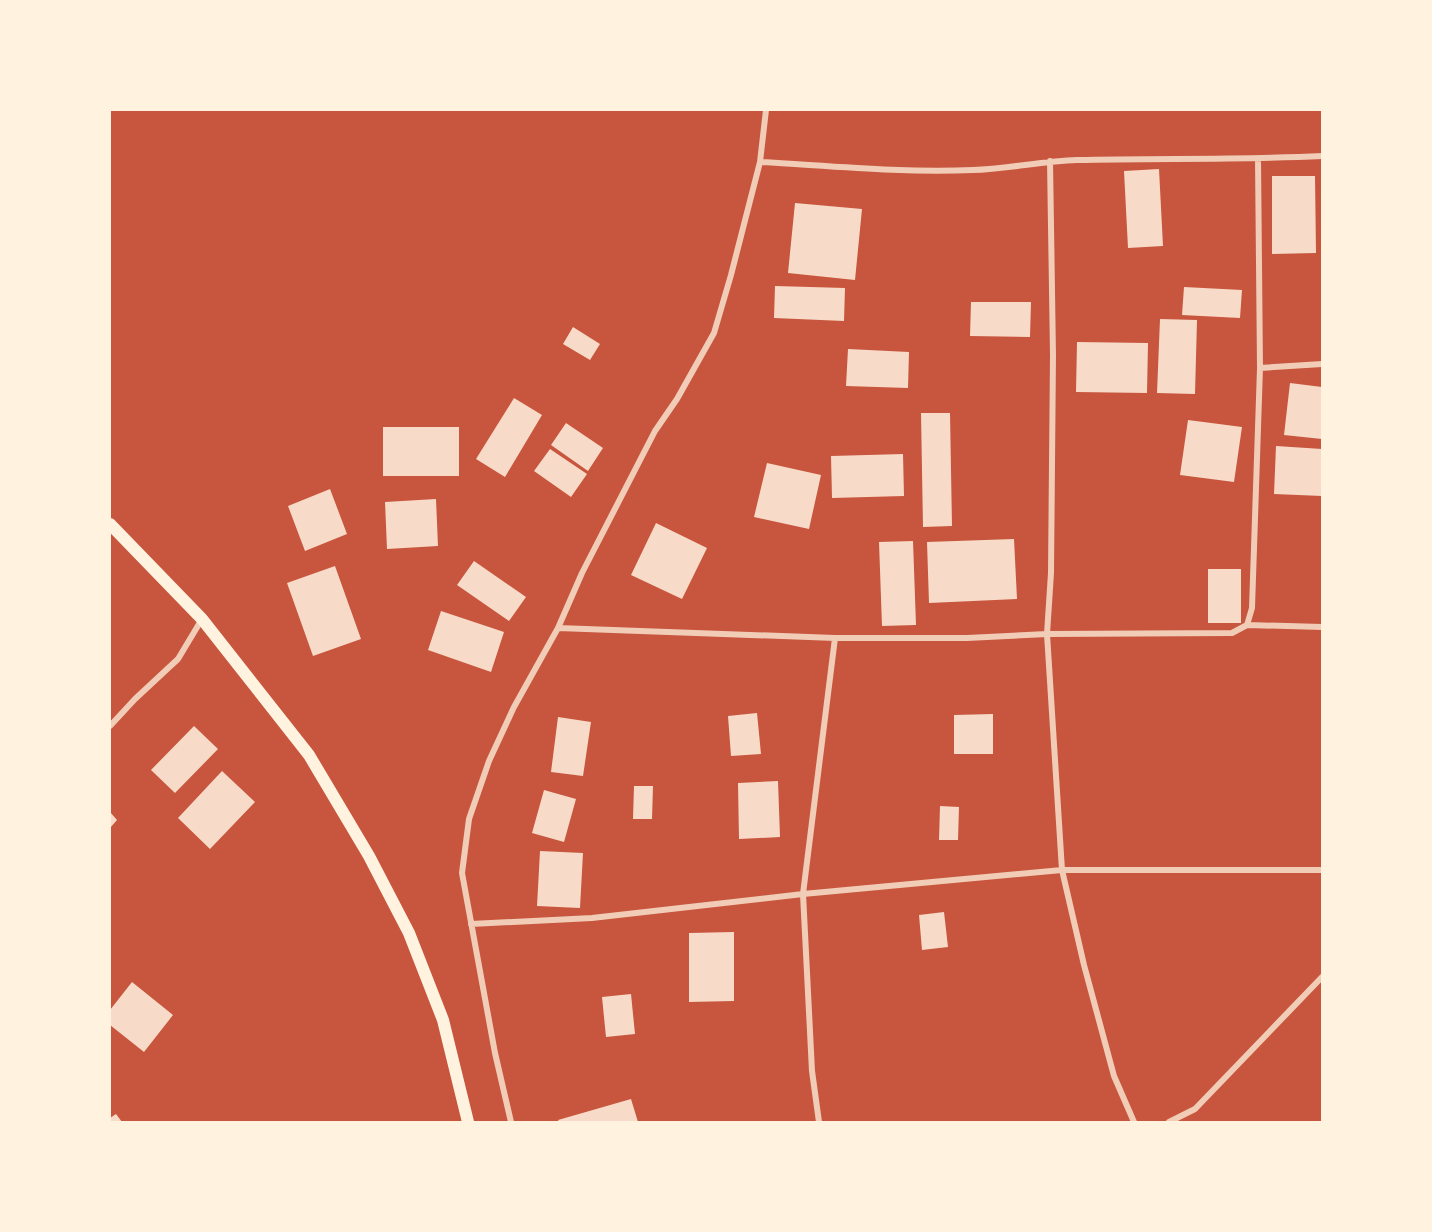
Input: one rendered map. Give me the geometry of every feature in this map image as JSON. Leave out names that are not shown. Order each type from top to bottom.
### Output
[{"type":"main road","points":[[110,524],[202,619],[309,755],[369,856],[409,933],[443,1020],[468,1122]]},
{"type":"street","points":[[511,1122],[495,1053],[462,873],[469,819],[489,761],[513,707],[558,628],[582,573],[655,431],[682,391],[714,333],[760,162],[766,110]]},
{"type":"street","points":[[760,162],[975,170],[1050,160],[1258,159],[1323,156]]},
{"type":"street","points":[[1247,626],[1252,608],[1260,368],[1258,159]]},
{"type":"street","points":[[1050,160],[1053,355],[1051,573],[1047,634],[1062,870],[1084,965],[1114,1076],[1134,1122]]},
{"type":"street","points":[[1260,368],[1323,364]]},
{"type":"street","points":[[110,726],[178,659],[202,619]]},
{"type":"street","points":[[558,628],[835,638],[967,638],[1047,634],[1232,633],[1247,626],[1323,627]]},
{"type":"street","points":[[819,1122],[812,1071],[803,894],[835,638]]},
{"type":"street","points":[[471,924],[592,918],[803,894],[1062,870],[1323,870]]},
{"type":"street","points":[[1169,1122],[1195,1109],[1323,977]]},
{"type":"building","points":[[1159,169],[1163,246],[1128,248],[1124,171]]},
{"type":"building","points":[[1272,176],[1315,176],[1316,253],[1272,254]]},
{"type":"building","points":[[795,203],[862,209],[855,280],[788,273]]},
{"type":"building","points":[[775,286],[845,288],[844,321],[774,318]]},
{"type":"building","points":[[1184,287],[1242,290],[1240,318],[1182,315]]},
{"type":"building","points":[[971,302],[1031,302],[1030,337],[970,336]]},
{"type":"building","points":[[1160,319],[1197,320],[1195,394],[1157,393]]},
{"type":"building","points":[[573,327],[600,344],[590,360],[563,344]]},
{"type":"building","points":[[1077,342],[1148,343],[1147,393],[1076,392]]},
{"type":"building","points":[[848,349],[909,352],[908,388],[846,386]]},
{"type":"building","points":[[1290,383],[1322,387],[1322,439],[1284,435]]},
{"type":"building","points":[[514,398],[542,415],[505,477],[476,459]]},
{"type":"building","points":[[921,413],[950,413],[952,526],[923,527]]},
{"type":"building","points":[[1188,420],[1242,427],[1234,482],[1180,475]]},
{"type":"building","points":[[566,423],[603,448],[588,471],[551,445]]},
{"type":"building","points":[[383,427],[459,427],[459,476],[383,476]]},
{"type":"building","points":[[1276,446],[1322,449],[1322,496],[1274,494]]},
{"type":"building","points":[[550,449],[587,474],[571,497],[534,471]]},
{"type":"building","points":[[903,454],[904,496],[832,498],[831,456]]},
{"type":"building","points":[[767,463],[821,475],[809,529],[754,517]]},
{"type":"building","points":[[330,489],[347,534],[305,551],[288,506]]},
{"type":"building","points":[[436,499],[438,546],[387,549],[385,502]]},
{"type":"building","points":[[656,523],[707,548],[682,599],[631,575]]},
{"type":"building","points":[[1014,539],[1017,599],[929,603],[927,542]]},
{"type":"building","points":[[913,541],[916,625],[882,626],[879,542]]},
{"type":"building","points":[[474,561],[526,597],[509,621],[457,585]]},
{"type":"building","points":[[335,566],[361,639],[313,656],[287,583]]},
{"type":"building","points":[[1208,569],[1241,569],[1241,623],[1208,623]]},
{"type":"building","points":[[441,611],[504,632],[491,672],[428,650]]},
{"type":"building","points":[[757,713],[761,754],[731,756],[728,716]]},
{"type":"building","points":[[993,714],[993,754],[954,754],[954,715]]},
{"type":"building","points":[[558,717],[591,722],[583,776],[551,772]]},
{"type":"building","points":[[194,726],[218,749],[175,793],[151,770]]},
{"type":"building","points":[[222,771],[255,802],[210,849],[178,818]]},
{"type":"building","points":[[778,781],[780,837],[739,839],[738,783]]},
{"type":"building","points":[[634,786],[653,786],[652,819],[633,819]]},
{"type":"building","points":[[544,790],[576,799],[564,842],[532,833]]},
{"type":"building","points":[[940,806],[959,807],[958,840],[939,840]]},
{"type":"building","points":[[110,812],[117,820],[110,828]]},
{"type":"building","points":[[540,851],[583,853],[580,908],[537,906]]},
{"type":"building","points":[[944,912],[948,947],[922,950],[919,915]]},
{"type":"building","points":[[734,932],[734,1001],[689,1002],[689,933]]},
{"type":"building","points":[[132,982],[173,1015],[144,1052],[110,1025],[110,1010]]},
{"type":"building","points":[[631,994],[635,1034],[606,1037],[602,997]]},
{"type":"building","points":[[631,1099],[638,1122],[559,1122],[558,1120]]},
{"type":"building","points":[[116,1114],[122,1122],[110,1122],[110,1118]]}]
